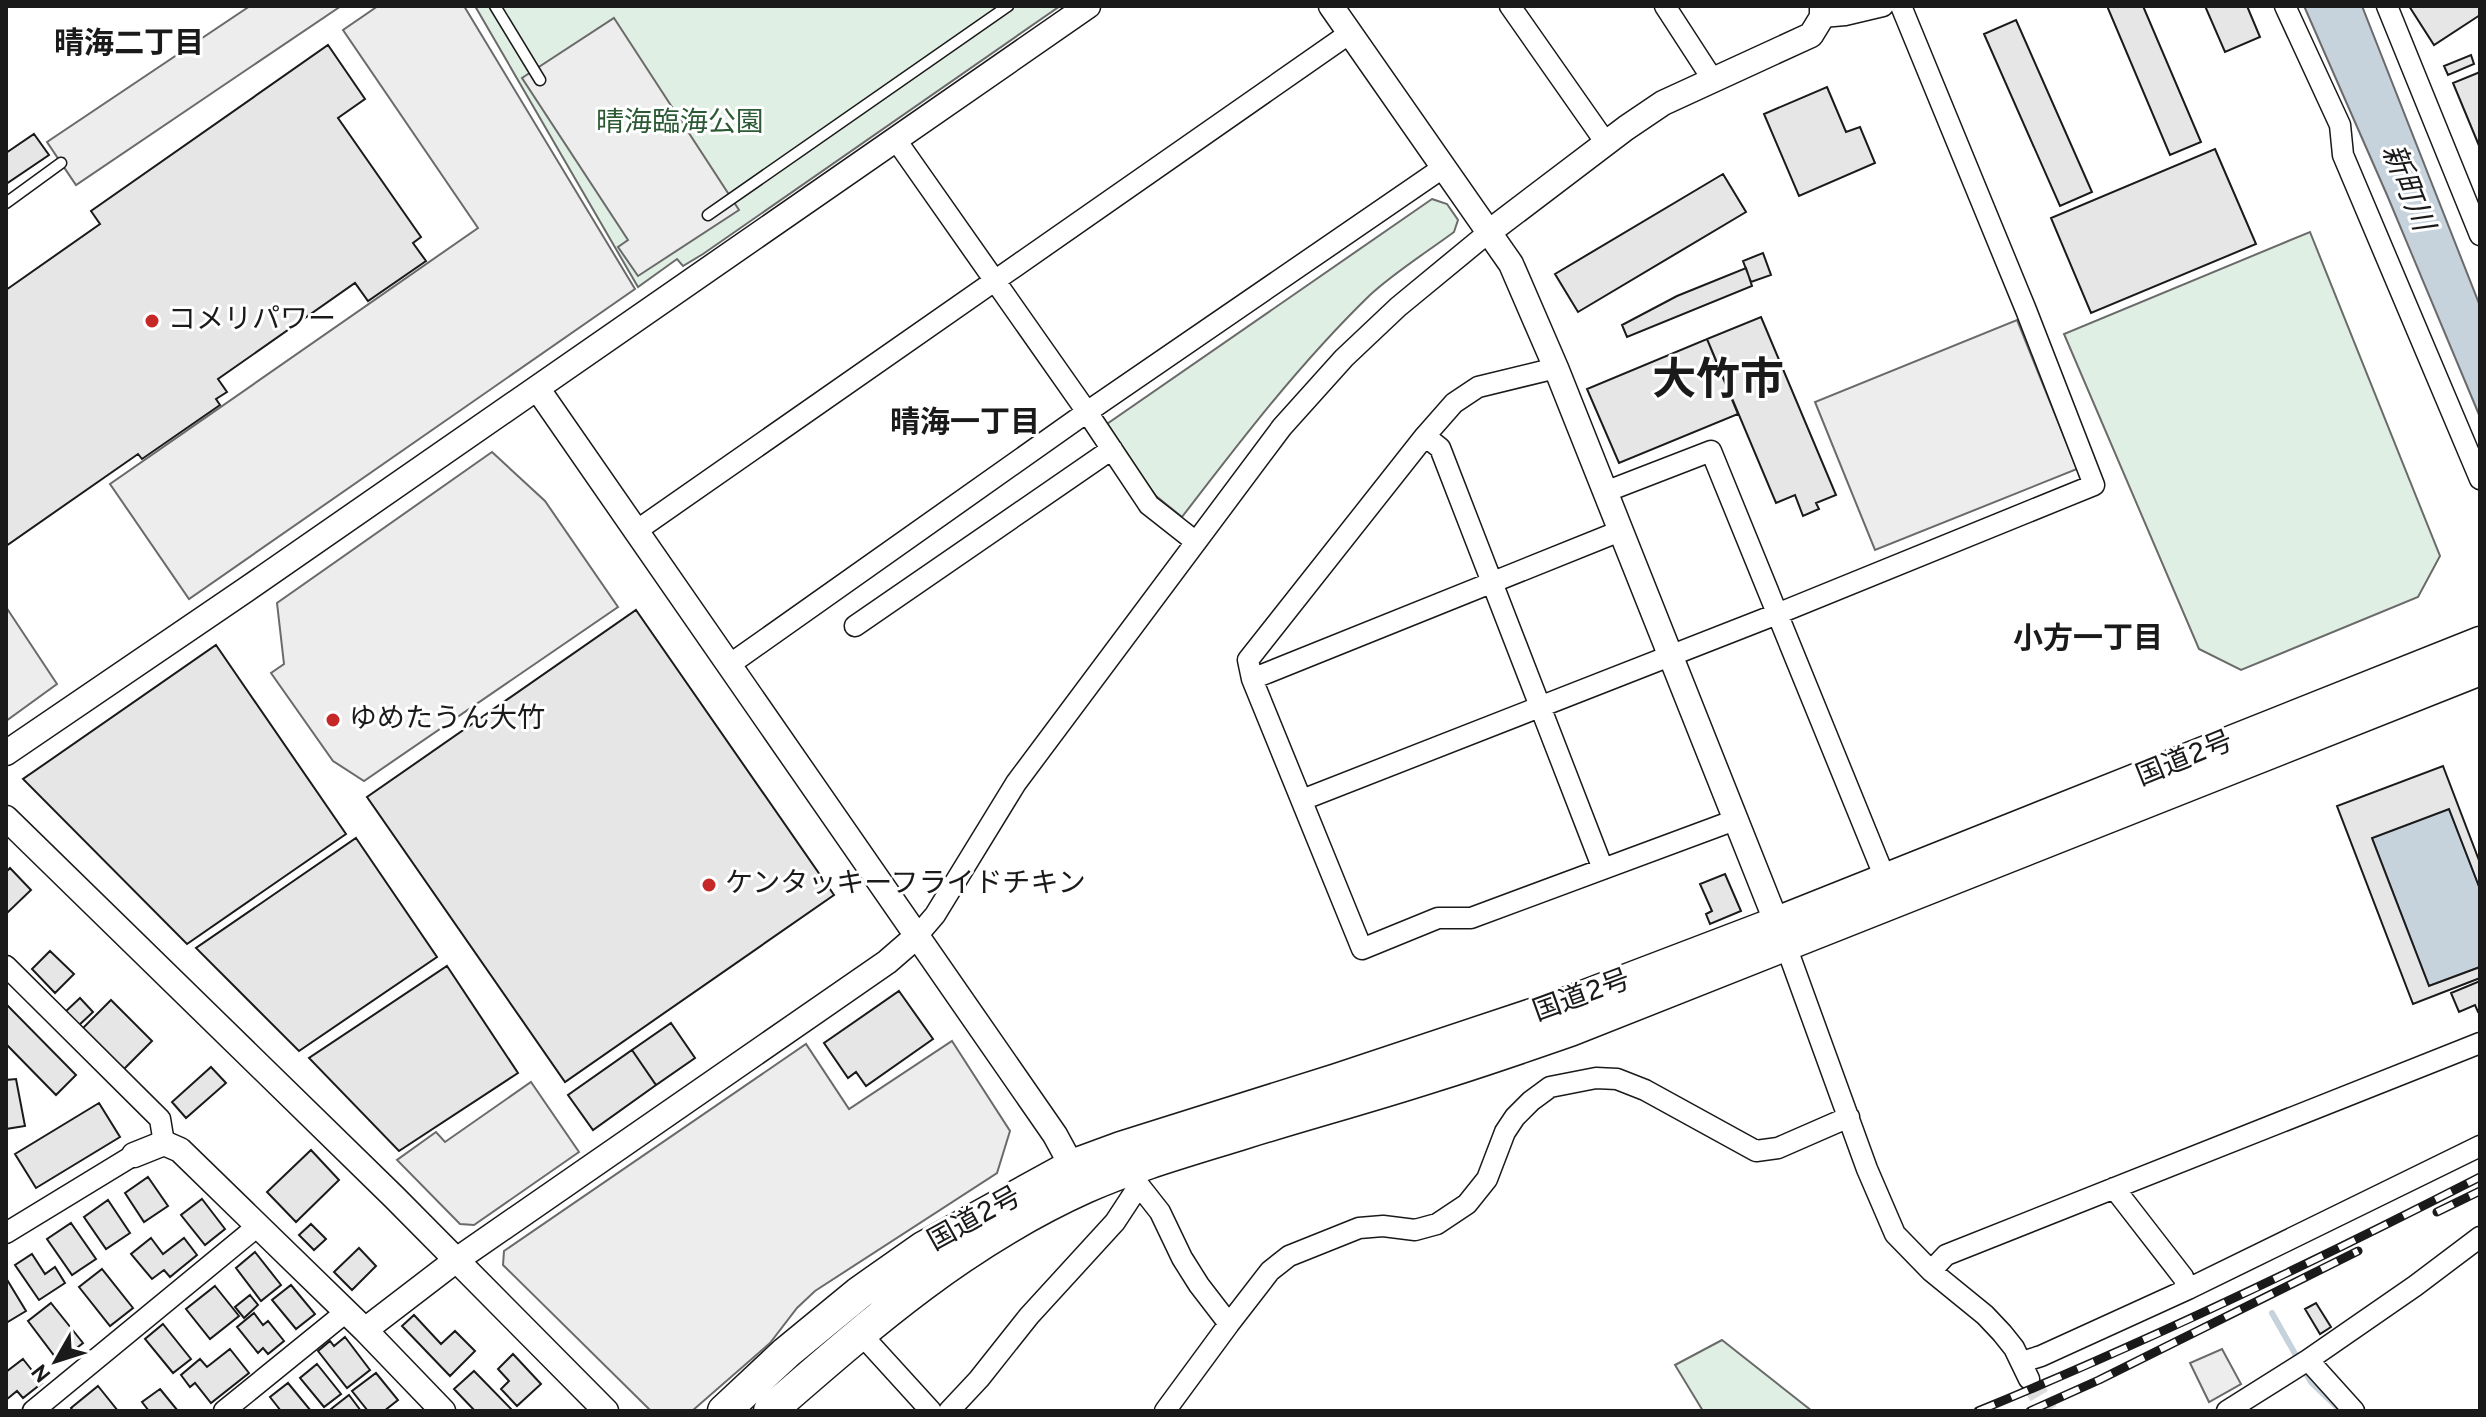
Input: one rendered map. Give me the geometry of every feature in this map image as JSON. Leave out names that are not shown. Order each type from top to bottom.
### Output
[{"type":"highway","name":"国道2号","points":[[1782,934],[1885,878],[2480,643]]},
{"type":"highway","name":"国道2号","points":[[724,1411],[786,1353],[859,1293],[910,1257],[1078,1177],[1129,1168],[1432,1076],[1570,1030],[1782,934],[2480,669]]},
{"type":"highway","name":"国道2号","points":[[770,1411],[927,1279],[1078,1177]]},
{"type":"street","points":[[6,753],[1088,6]]},
{"type":"street","points":[[1331,6],[1511,264],[1556,368],[1782,934],[1876,1193],[1895,1234],[1931,1271],[1985,1315],[2014,1348],[2025,1371],[2041,1356],[2188,1289],[2480,1146]]},
{"type":"street","points":[[1510,6],[1606,143]]},
{"type":"street","points":[[1665,6],[1713,80]]},
{"type":"street","points":[[365,1330],[455,1261],[887,962],[917,936],[935,915],[1016,783],[1282,427],[1344,358],[1398,307],[1489,232],[1663,103],[1811,35],[1822,12],[1845,15],[1883,6]]},
{"type":"street","points":[[1302,800],[1777,614],[2094,485],[1901,6]]},
{"type":"street","points":[[2285,6],[2340,125],[2343,155],[2480,479]]},
{"type":"street","points":[[2387,6],[2480,235]]},
{"type":"street","points":[[636,531],[1350,33]]},
{"type":"street","points":[[896,140],[1149,505],[1196,542]]},
{"type":"street","points":[[729,665],[1087,412],[1444,167]]},
{"type":"street","points":[[1556,368],[1478,387],[1454,403],[1248,660],[1252,679],[1362,949],[1438,918],[1471,918],[1735,820]]},
{"type":"street","points":[[537,388],[1055,1135],[1078,1177]]},
{"type":"street","points":[[1425,436],[1440,448],[1603,869]]},
{"type":"street","points":[[855,626],[1112,449]]},
{"type":"street","points":[[1605,492],[1711,451],[1885,878]]},
{"type":"street","points":[[1252,679],[1620,531]]},
{"type":"street","points":[[6,818],[394,1197],[606,1411]]},
{"type":"street","points":[[6,966],[160,1119],[164,1143]]},
{"type":"street","points":[[1931,1271],[1946,1255],[2480,1043]]},
{"type":"street","points":[[1165,1411],[1270,1271],[1289,1256],[1359,1228],[1383,1226],[1415,1230],[1437,1224],[1467,1204],[1487,1179],[1505,1132],[1515,1117],[1550,1087],[1596,1078],[1617,1079],[1645,1090],[1756,1151],[1778,1148],[1849,1117]]},
{"type":"street","points":[[6,1233],[134,1155],[164,1143],[180,1150],[259,1225],[365,1330],[432,1407]]},
{"type":"street","points":[[1129,1168],[1160,1212],[1182,1258],[1229,1324]]},
{"type":"street","points":[[949,1411],[1029,1316],[1115,1222],[1129,1168]]},
{"type":"street","points":[[2114,1188],[2183,1277],[2188,1289]]},
{"type":"street","points":[[33,1411],[259,1225]]},
{"type":"street","points":[[2227,1411],[2308,1360],[2480,1237]]},
{"type":"street","points":[[224,1411],[346,1312]]},
{"type":"street","points":[[860,1333],[931,1411]]},
{"type":"street","points":[[2308,1360],[2354,1411]]},
{"type":"lane","points":[[495,6],[540,80]]},
{"type":"lane","points":[[708,215],[1008,6]]},
{"type":"lane","points":[[6,203],[61,163]]},
{"type":"green space","name":"晴海臨海公園","points":[[475,6],[1060,6],[703,254],[683,266],[677,259],[638,287]]},
{"type":"green space","points":[[1432,199],[1447,204],[1458,220],[1454,232],[1400,270],[1344,321],[1272,403],[1182,517],[1156,496],[1104,426]]},
{"type":"green space","points":[[2310,232],[2440,556],[2418,597],[2241,670],[2199,649],[2064,334]]},
{"type":"green space","points":[[1722,1340],[1812,1411],[1703,1411],[1675,1365]]},
{"type":"shaded area","points":[[250,6],[341,6],[76,185],[47,142]]},
{"type":"shaded area","points":[[378,6],[464,6],[635,289],[189,599],[110,484],[478,228],[343,30]]},
{"type":"shaded area","points":[[614,18],[739,210],[638,276],[618,247],[628,240],[522,78]]},
{"type":"shaded area","points":[[2017,320],[2077,469],[1875,550],[1815,402]]},
{"type":"shaded area","points":[[492,452],[545,501],[618,607],[364,781],[333,761],[271,673],[284,664],[277,603]]},
{"type":"shaded area","points":[[6,607],[57,684],[6,721]]},
{"type":"shaded area","points":[[952,1041],[1010,1131],[997,1173],[815,1291],[797,1308],[770,1343],[692,1411],[651,1411],[503,1265],[504,1251],[806,1044],[849,1109]]},
{"type":"shaded area","points":[[531,1082],[579,1152],[474,1225],[460,1224],[397,1160],[436,1132],[445,1142]]},
{"type":"shaded area","points":[[2222,1349],[2241,1384],[2209,1402],[2190,1363]]},
{"type":"water","name":"新町川","points":[[2304,6],[2362,6],[2480,306],[2480,417],[2387,195]]},
{"type":"water","points":[[2449,809],[2480,889],[2480,967],[2429,986],[2372,838]]},
{"type":"building","points":[[2107,6],[2143,6],[2201,142],[2170,155]]},
{"type":"building","points":[[2205,6],[2247,6],[2260,37],[2225,52]]},
{"type":"building","points":[[2409,6],[2480,6],[2480,15],[2434,45]]},
{"type":"building","points":[[2016,20],[2092,192],[2060,206],[1984,34]]},
{"type":"building","points":[[328,45],[365,99],[338,118],[421,237],[413,243],[426,261],[368,301],[355,283],[218,379],[227,392],[216,399],[220,405],[142,459],[138,454],[6,546],[6,290],[100,224],[91,211]]},
{"type":"building","points":[[2471,55],[2474,64],[2448,75],[2444,66]]},
{"type":"building","points":[[2480,72],[2480,148],[2453,83]]},
{"type":"building","points":[[1827,87],[1846,132],[1860,127],[1875,163],[1799,196],[1764,114]]},
{"type":"building","points":[[34,134],[49,155],[6,184],[6,153]]},
{"type":"building","points":[[2215,149],[2256,244],[2091,313],[2051,218]]},
{"type":"building","points":[[1723,174],[1746,212],[1578,312],[1555,274]]},
{"type":"building","points":[[1763,253],[1771,275],[1751,282],[1743,261]]},
{"type":"building","points":[[1746,268],[1752,286],[1627,337],[1622,325],[1677,296]]},
{"type":"building","points":[[1761,317],[1836,495],[1816,503],[1819,509],[1803,516],[1795,495],[1776,503],[1707,339]]},
{"type":"building","points":[[1707,339],[1738,414],[1619,463],[1587,389]]},
{"type":"building","points":[[636,610],[834,895],[565,1082],[367,797]]},
{"type":"building","points":[[216,645],[346,834],[187,944],[23,779]]},
{"type":"building","points":[[2443,766],[2480,863],[2480,889],[2449,809],[2372,838],[2429,986],[2480,967],[2480,978],[2413,1004],[2337,806]]},
{"type":"building","points":[[356,838],[437,957],[299,1051],[196,948]]},
{"type":"building","points":[[10,868],[31,890],[6,914],[6,872]]},
{"type":"building","points":[[1725,874],[1741,911],[1710,924],[1706,914],[1712,911],[1700,884]]},
{"type":"building","points":[[50,951],[74,974],[55,993],[32,969]]},
{"type":"building","points":[[447,966],[518,1073],[399,1151],[309,1058]]},
{"type":"building","points":[[2480,981],[2480,1011],[2475,1005],[2459,1012],[2451,993]]},
{"type":"building","points":[[899,991],[933,1039],[866,1086],[856,1072],[848,1078],[824,1043]]},
{"type":"building","points":[[80,998],[93,1012],[77,1027],[64,1013]]},
{"type":"building","points":[[111,1000],[152,1041],[124,1069],[83,1028]]},
{"type":"building","points":[[6,1004],[76,1075],[56,1095],[6,1044]]},
{"type":"building","points":[[671,1023],[695,1058],[656,1085],[632,1050]]},
{"type":"building","points":[[632,1050],[656,1085],[593,1130],[568,1095]]},
{"type":"building","points":[[211,1067],[226,1083],[186,1118],[172,1102]]},
{"type":"building","points":[[16,1079],[25,1126],[6,1129],[6,1080]]},
{"type":"building","points":[[99,1103],[120,1137],[36,1188],[15,1154]]},
{"type":"building","points":[[311,1150],[339,1180],[296,1222],[267,1192]]},
{"type":"building","points":[[148,1177],[168,1206],[144,1222],[125,1193]]},
{"type":"building","points":[[202,1199],[225,1229],[205,1245],[181,1215]]},
{"type":"building","points":[[108,1200],[130,1233],[106,1249],[84,1217]]},
{"type":"building","points":[[71,1223],[96,1259],[72,1275],[47,1239]]},
{"type":"building","points":[[311,1224],[326,1239],[314,1250],[299,1235]]},
{"type":"building","points":[[151,1238],[163,1254],[184,1238],[197,1255],[170,1277],[164,1270],[152,1279],[131,1254]]},
{"type":"building","points":[[359,1248],[376,1266],[352,1290],[334,1272]]},
{"type":"building","points":[[255,1252],[281,1285],[261,1301],[236,1268]]},
{"type":"building","points":[[32,1254],[45,1274],[55,1267],[65,1283],[39,1300],[15,1265]]},
{"type":"building","points":[[102,1269],[133,1308],[110,1326],[79,1287]]},
{"type":"building","points":[[6,1278],[26,1311],[6,1323]]},
{"type":"building","points":[[291,1285],[315,1314],[296,1329],[272,1300]]},
{"type":"building","points":[[215,1286],[239,1316],[210,1339],[186,1309]]},
{"type":"building","points":[[250,1295],[258,1305],[244,1318],[235,1307]]},
{"type":"building","points":[[51,1303],[83,1343],[59,1362],[28,1321]]},
{"type":"building","points":[[2316,1303],[2331,1327],[2320,1334],[2305,1309]]},
{"type":"building","points":[[254,1313],[263,1325],[268,1321],[284,1341],[268,1354],[263,1348],[258,1353],[237,1327]]},
{"type":"building","points":[[414,1315],[441,1344],[455,1331],[475,1351],[450,1376],[402,1326]]},
{"type":"building","points":[[163,1324],[191,1359],[173,1373],[145,1339]]},
{"type":"building","points":[[345,1337],[370,1370],[347,1388],[318,1351],[330,1341],[334,1346]]},
{"type":"building","points":[[230,1349],[249,1373],[211,1403],[195,1383],[190,1387],[181,1375],[200,1359],[207,1367]]},
{"type":"building","points":[[513,1354],[541,1384],[517,1406],[501,1389],[509,1381],[498,1369]]},
{"type":"building","points":[[23,1359],[42,1383],[23,1398],[17,1391],[6,1400],[6,1372]]},
{"type":"building","points":[[317,1364],[341,1394],[324,1407],[300,1378]]},
{"type":"building","points":[[474,1371],[513,1411],[475,1411],[454,1389]]},
{"type":"building","points":[[376,1373],[398,1400],[384,1411],[368,1411],[352,1391]]},
{"type":"building","points":[[288,1383],[311,1411],[281,1411],[270,1397]]},
{"type":"building","points":[[98,1386],[118,1411],[73,1411],[71,1408]]},
{"type":"building","points":[[160,1389],[178,1411],[149,1411],[142,1402]]},
{"type":"building","points":[[349,1395],[361,1411],[332,1411],[331,1409]]},
{"type":"waterway","points":[[2272,1313],[2311,1382],[2339,1409]]},
{"type":"tunnel","points":[[2029,1379],[2048,1411]]},
{"type":"railway","points":[[1978,1411],[2232,1299],[2480,1177]]},
{"type":"railway","points":[[2437,1212],[2480,1191]]},
{"type":"railway","points":[[2030,1411],[2358,1251]]},
{"type":"place","name":"コメリパワー","points":[[152,321]]},
{"type":"place","name":"ゆめたうん大竹","points":[[333,720]]},
{"type":"place","name":"ケンタッキーフライドチキン","points":[[709,885]]},
{"type":"district","name":"晴海二丁目","points":[[129,45]]},
{"type":"district","name":"大竹市","points":[[1718,383]]},
{"type":"district","name":"晴海一丁目","points":[[965,424]]},
{"type":"district","name":"小方一丁目","points":[[2088,640]]}]
